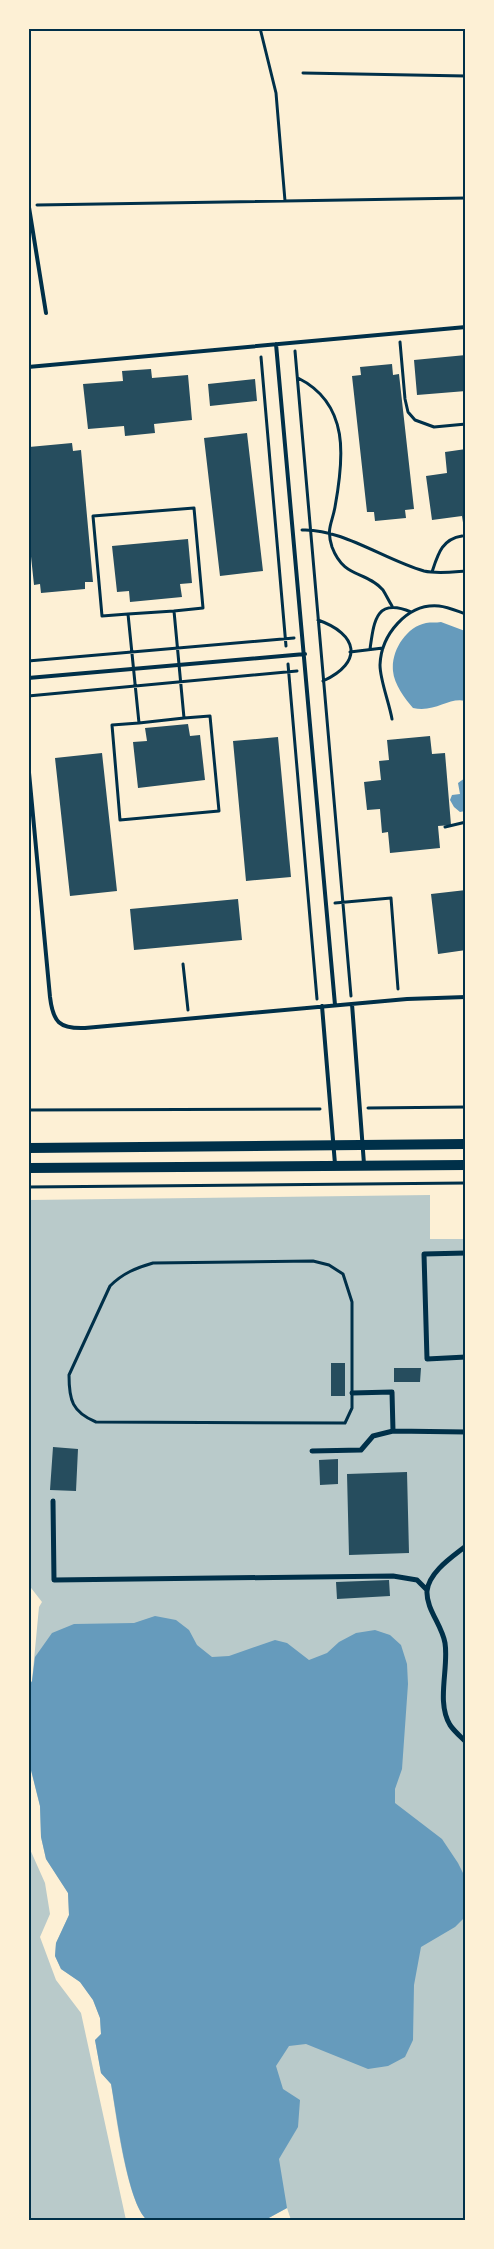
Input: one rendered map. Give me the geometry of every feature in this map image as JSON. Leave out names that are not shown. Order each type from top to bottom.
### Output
[{"type":"main road","points":[[28,1148],[465,1144]]},
{"type":"main road","points":[[28,1168],[465,1165]]},
{"type":"street","points":[[465,1253],[424,1254],[427,1359],[465,1357]]},
{"type":"street","points":[[352,1393],[392,1392],[393,1431]]},
{"type":"street","points":[[312,1451],[361,1450],[372,1436],[393,1431],[465,1432]]},
{"type":"street","points":[[53,1501],[54,1580],[393,1576],[417,1580],[427,1590]]},
{"type":"street","points":[[465,1546],[434,1574],[427,1590],[429,1606],[445,1643],[444,1703],[449,1724],[465,1742]]},
{"type":"lane","points":[[29,203],[46,314]]},
{"type":"lane","points":[[28,367],[465,327]]},
{"type":"lane","points":[[276,344],[335,1005]]},
{"type":"lane","points":[[28,678],[305,654]]},
{"type":"lane","points":[[28,762],[52,1014],[59,1023],[69,1029],[399,999],[465,997]]},
{"type":"lane","points":[[351,1004],[364,1166]]},
{"type":"lane","points":[[320,1006],[336,1166]]},
{"type":"path","points":[[260,28],[276,93],[285,201]]},
{"type":"path","points":[[303,73],[465,76]]},
{"type":"path","points":[[29,203],[465,198]]},
{"type":"path","points":[[400,333],[408,412],[415,420],[434,427],[465,424]]},
{"type":"path","points":[[294,343],[351,1004]]},
{"type":"path","points":[[261,346],[320,1006]]},
{"type":"path","points":[[298,378],[325,397],[335,414],[341,459],[335,510],[328,531],[339,561],[347,570],[374,583],[383,591],[392,606]]},
{"type":"path","points":[[294,531],[328,531],[385,557],[432,572],[465,571]]},
{"type":"path","points":[[432,572],[438,554],[445,544],[451,538],[462,536]]},
{"type":"path","points":[[370,649],[377,616],[382,610],[392,606],[412,612]]},
{"type":"path","points":[[392,719],[380,665],[382,648],[388,635],[403,618],[412,612],[433,606],[441,606],[465,614]]},
{"type":"path","points":[[128,615],[174,611]]},
{"type":"path","points":[[318,620],[342,632],[347,637],[350,652],[349,663],[344,669],[323,681]]},
{"type":"path","points":[[28,661],[320,635]]},
{"type":"path","points":[[350,652],[382,648]]},
{"type":"path","points":[[28,696],[322,669]]},
{"type":"path","points":[[139,723],[184,718]]},
{"type":"path","points":[[445,827],[465,822]]},
{"type":"path","points":[[326,904],[391,898],[399,999]]},
{"type":"path","points":[[183,964],[189,1018]]},
{"type":"path","points":[[359,1108],[465,1107]]},
{"type":"path","points":[[28,1110],[330,1108]]},
{"type":"path","points":[[28,1187],[465,1183]]},
{"type":"path","points":[[313,1261],[329,1265],[343,1274],[348,1287],[352,1302],[352,1393],[352,1408],[345,1423],[96,1422],[82,1416],[73,1404],[69,1389],[69,1375],[110,1286],[120,1276],[135,1268],[153,1263],[313,1261]]},
{"type":"shaded area","points":[[430,1195],[430,1239],[466,1239],[465,2220],[291,2220],[287,2208],[265,2220],[147,2220],[140,2210],[128,2177],[111,2084],[101,2073],[95,2040],[101,2034],[100,2018],[93,2000],[80,1982],[61,1969],[55,1956],[56,1943],[69,1915],[68,1893],[46,1859],[41,1837],[40,1806],[29,1762],[29,1686],[32,1681],[39,1607],[42,1602],[28,1584],[29,1200]]},
{"type":"shaded area","points":[[29,1847],[45,1883],[50,1914],[40,1937],[56,1980],[81,2013],[126,2220],[29,2220]]},
{"type":"water","points":[[441,622],[465,631],[465,701],[453,701],[421,709],[413,708],[395,681],[394,656],[401,641],[412,629],[426,623]]},
{"type":"water","points":[[465,778],[465,811],[460,812],[450,800],[452,795],[460,794],[458,783]]},
{"type":"water","points":[[155,1616],[176,1620],[189,1630],[197,1645],[212,1657],[229,1656],[275,1640],[287,1643],[309,1660],[327,1653],[339,1642],[356,1633],[375,1630],[390,1635],[401,1645],[407,1664],[408,1684],[402,1769],[395,1789],[395,1803],[442,1839],[465,1877],[465,1917],[455,1927],[421,1947],[414,1985],[413,2040],[405,2057],[388,2066],[368,2069],[306,2044],[289,2046],[276,2066],[283,2089],[300,2100],[298,2127],[279,2159],[287,2208],[265,2220],[147,2220],[140,2210],[128,2177],[111,2084],[101,2073],[95,2040],[101,2034],[100,2018],[93,2000],[80,1982],[61,1969],[55,1956],[56,1943],[69,1915],[68,1893],[46,1859],[41,1837],[40,1806],[29,1762],[29,1686],[32,1681],[35,1657],[52,1633],[74,1624],[134,1623]]},
{"type":"building","points":[[466,355],[466,391],[417,395],[414,360]]},
{"type":"building","points":[[392,364],[393,375],[399,374],[414,509],[405,510],[406,518],[375,521],[374,512],[367,512],[352,376],[361,375],[360,367]]},
{"type":"building","points":[[151,369],[152,378],[188,375],[192,420],[154,424],[155,433],[125,436],[124,426],[88,429],[83,384],[123,381],[122,371]]},
{"type":"building","points":[[255,379],[257,401],[210,406],[208,384]]},
{"type":"building","points":[[247,433],[263,571],[220,576],[204,438]]},
{"type":"building","points":[[72,443],[73,451],[81,450],[93,582],[85,582],[85,589],[41,593],[40,584],[34,585],[28,528],[29,447]]},
{"type":"building","points":[[466,449],[466,529],[464,529],[462,516],[432,520],[426,476],[447,473],[445,452]]},
{"type":"building","points":[[188,539],[192,583],[180,584],[182,597],[130,602],[129,591],[117,592],[112,546]]},
{"type":"building","points":[[188,724],[190,736],[200,735],[205,780],[138,788],[133,742],[147,741],[145,728]]},
{"type":"building","points":[[430,736],[432,754],[445,753],[451,825],[438,826],[440,848],[390,853],[388,832],[382,833],[380,809],[367,810],[364,782],[381,780],[379,761],[389,760],[387,740]]},
{"type":"building","points":[[278,737],[291,877],[246,881],[233,741]]},
{"type":"building","points":[[102,753],[117,891],[70,896],[55,758]]},
{"type":"building","points":[[466,890],[466,950],[438,954],[431,894]]},
{"type":"building","points":[[238,899],[242,940],[134,950],[130,909]]},
{"type":"building","points":[[331,1363],[345,1363],[345,1396],[331,1396]]},
{"type":"building","points":[[394,1368],[421,1368],[420,1382],[394,1382]]},
{"type":"building","points":[[53,1447],[78,1449],[76,1491],[50,1490]]},
{"type":"building","points":[[338,1459],[338,1484],[320,1485],[319,1460]]},
{"type":"building","points":[[407,1472],[409,1553],[349,1555],[347,1474]]},
{"type":"building","points":[[389,1580],[390,1596],[337,1599],[336,1582]]}]
